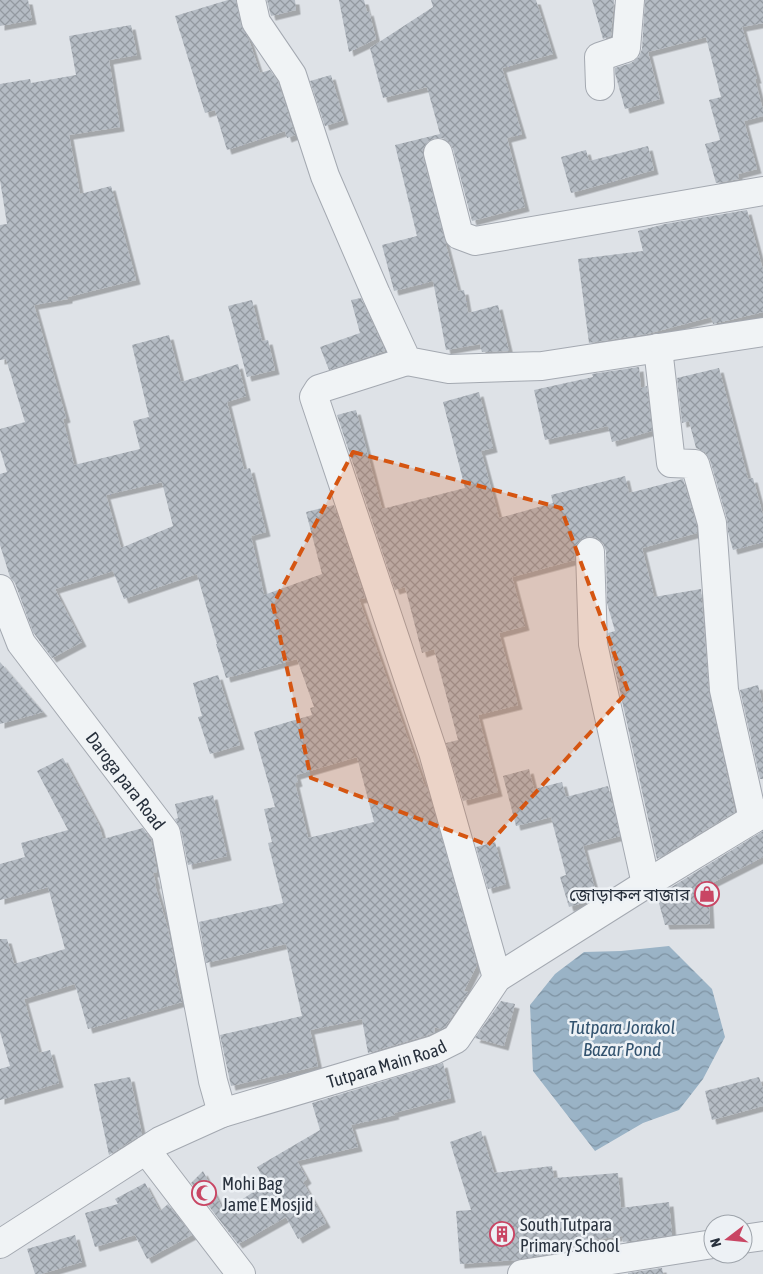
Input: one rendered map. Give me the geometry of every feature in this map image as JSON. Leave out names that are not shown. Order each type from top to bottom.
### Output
[{"type":"street","points":[[251,0],[256,22],[292,75],[326,176],[376,294],[407,360]]},
{"type":"street","points":[[600,86],[599,57],[626,48],[630,0]]},
{"type":"street","points":[[438,153],[459,234],[475,241],[763,191]]},
{"type":"street","points":[[497,978],[433,752],[314,397],[319,388],[407,360],[449,369],[542,366],[763,332]]},
{"type":"street","points":[[658,348],[671,463],[695,464],[712,523],[724,690],[758,816]]},
{"type":"street","points":[[590,552],[593,644],[646,884]]},
{"type":"street","name":"Daroga para Road","points":[[0,589],[21,643],[166,834],[213,1081],[222,1113]]},
{"type":"street","name":"Tutpara Main Road","points":[[0,1244],[160,1141],[222,1113],[434,1050],[456,1039],[497,978],[758,816]]},
{"type":"street","points":[[146,1150],[241,1274]]},
{"type":"street","points":[[522,1274],[703,1246]]},
{"type":"highlighted area","points":[[353,452],[561,508],[628,691],[488,845],[311,778],[273,605]]},
{"type":"water","name":"Tutpara Jorakol Bazar Pond","points":[[669,946],[712,989],[725,1037],[703,1079],[679,1110],[643,1123],[595,1151],[533,1071],[530,1005],[555,974],[584,952],[621,951]]},
{"type":"building","points":[[0,0],[28,0],[32,20],[0,26]]},
{"type":"building","points":[[228,0],[236,0],[241,25],[249,40],[260,73],[270,70],[278,82],[295,135],[287,138],[285,131],[227,150],[215,110],[205,113],[175,16]]},
{"type":"building","points":[[267,0],[295,0],[296,10],[271,16]]},
{"type":"building","points":[[339,0],[364,0],[367,12],[369,11],[376,39],[349,52]]},
{"type":"building","points":[[431,0],[536,0],[553,54],[502,68],[522,134],[507,138],[525,207],[472,221],[453,149],[449,142],[443,138],[435,138],[427,142],[423,149],[423,157],[458,291],[464,290],[468,313],[498,305],[509,351],[482,352],[480,344],[446,350],[433,281],[394,291],[382,245],[417,236],[395,145],[440,134],[427,87],[383,98],[370,48],[433,7]]},
{"type":"building","points":[[592,0],[614,0],[611,36],[603,39]]},
{"type":"building","points":[[645,0],[763,0],[763,23],[742,27],[757,79],[755,79],[763,110],[763,116],[744,121],[757,169],[738,174],[739,179],[716,183],[705,144],[720,140],[709,100],[721,97],[706,37],[648,52],[660,99],[625,109],[615,68],[631,63],[639,57],[642,49]]},
{"type":"building","points":[[131,25],[137,55],[109,60],[120,127],[69,135],[80,194],[111,186],[136,280],[68,297],[68,299],[34,305],[66,418],[63,419],[74,465],[140,449],[133,421],[149,417],[132,345],[169,335],[181,382],[238,364],[246,396],[227,402],[244,470],[250,468],[266,532],[251,536],[264,595],[322,574],[306,512],[334,505],[365,598],[359,599],[425,787],[427,786],[477,965],[464,991],[468,992],[445,1027],[441,1029],[434,1027],[435,1032],[368,1053],[362,1019],[310,1030],[318,1066],[231,1086],[220,1035],[302,1016],[286,944],[206,963],[199,922],[283,903],[268,843],[272,842],[264,809],[275,807],[254,732],[312,715],[310,708],[314,707],[297,659],[226,678],[197,574],[124,599],[113,571],[55,589],[82,642],[52,658],[33,632],[15,583],[10,577],[0,545],[0,474],[7,472],[0,449],[0,429],[25,422],[6,359],[0,360],[0,225],[7,224],[0,180],[0,84],[30,79],[31,83],[76,75],[69,36]],"holes":[[[162,482],[173,526],[121,548],[106,495]],[[357,757],[374,822],[308,838],[295,783],[298,782],[296,775]]]},
{"type":"building","points":[[331,75],[344,120],[325,126],[310,81]]},
{"type":"building","points":[[648,146],[654,170],[571,193],[561,157],[586,150],[589,161]]},
{"type":"building","points":[[747,210],[763,270],[763,312],[713,324],[711,317],[647,334],[589,343],[578,259],[643,251],[638,231],[665,224]]},
{"type":"building","points":[[361,298],[385,351],[329,370],[320,347],[360,333],[351,300]]},
{"type":"building","points":[[252,300],[262,341],[268,340],[275,370],[247,377],[228,306]]},
{"type":"building","points":[[639,367],[641,388],[647,386],[652,431],[612,442],[608,426],[545,440],[534,390],[593,377],[592,374]]},
{"type":"building","points":[[719,368],[748,479],[753,478],[763,515],[763,542],[733,550],[727,519],[710,460],[705,452],[696,448],[689,421],[682,423],[677,378]]},
{"type":"building","points":[[479,392],[493,448],[481,451],[499,518],[553,503],[551,495],[625,476],[629,493],[683,479],[697,526],[697,533],[642,548],[654,597],[701,589],[709,693],[735,812],[657,859],[609,642],[608,633],[615,631],[607,603],[606,551],[603,543],[597,538],[589,536],[581,539],[576,545],[575,560],[512,577],[525,626],[499,633],[518,705],[478,715],[498,792],[463,801],[446,743],[458,740],[434,649],[422,653],[405,587],[395,590],[337,415],[356,410],[382,509],[465,488],[443,402]]},
{"type":"building","points":[[0,662],[43,712],[0,724]]},
{"type":"building","points":[[218,675],[240,745],[210,754],[198,717],[202,716],[193,683]]},
{"type":"building","points":[[758,685],[763,706],[763,779],[760,779],[740,690]]},
{"type":"building","points":[[63,758],[99,825],[103,839],[143,828],[151,840],[157,872],[153,873],[155,885],[168,929],[176,970],[174,970],[182,1002],[88,1029],[75,984],[24,999],[39,1053],[50,1050],[59,1083],[0,1100],[0,1069],[10,1066],[0,1032],[0,939],[7,939],[14,964],[65,949],[48,887],[0,900],[0,864],[25,857],[21,843],[68,830],[37,771]]},
{"type":"building","points":[[529,769],[534,789],[562,782],[566,797],[608,786],[620,836],[583,846],[597,896],[589,901],[569,907],[560,877],[566,875],[551,817],[516,826],[503,776]]},
{"type":"building","points":[[213,795],[227,856],[188,865],[181,830],[175,819],[178,818],[175,804]]},
{"type":"building","points":[[763,831],[763,857],[708,885],[710,924],[665,925],[657,896]]},
{"type":"building","points":[[495,842],[506,884],[488,889],[476,847]]},
{"type":"building","points":[[501,1001],[515,1004],[504,1046],[475,1038]]},
{"type":"building","points":[[443,1063],[451,1098],[394,1113],[395,1115],[351,1125],[358,1147],[297,1161],[307,1179],[303,1182],[326,1223],[298,1239],[286,1217],[238,1244],[191,1183],[203,1171],[224,1212],[266,1183],[257,1167],[320,1130],[312,1103]]},
{"type":"building","points":[[130,1077],[142,1134],[109,1155],[94,1084]]},
{"type":"building","points":[[759,1077],[763,1089],[763,1106],[712,1120],[705,1091]]},
{"type":"building","points":[[481,1131],[494,1173],[552,1166],[554,1178],[618,1173],[621,1208],[669,1202],[672,1235],[623,1242],[622,1236],[547,1246],[548,1254],[517,1260],[460,1264],[456,1211],[471,1210],[450,1142]]},
{"type":"building","points":[[145,1183],[160,1211],[168,1204],[192,1235],[147,1259],[135,1235],[95,1247],[85,1213],[118,1204],[115,1199]]},
{"type":"building","points":[[75,1235],[82,1262],[35,1274],[27,1249]]},
{"type":"building","points":[[662,1268],[663,1274],[628,1274],[628,1273]]},
{"type":"place","name":"জোড়াকল বাজার","points":[[707,894]]},
{"type":"place","name":"Mohi Bag Jame E Mosjid","points":[[204,1193]]},
{"type":"place","name":"South Tutpara Primary School","points":[[502,1234]]}]
